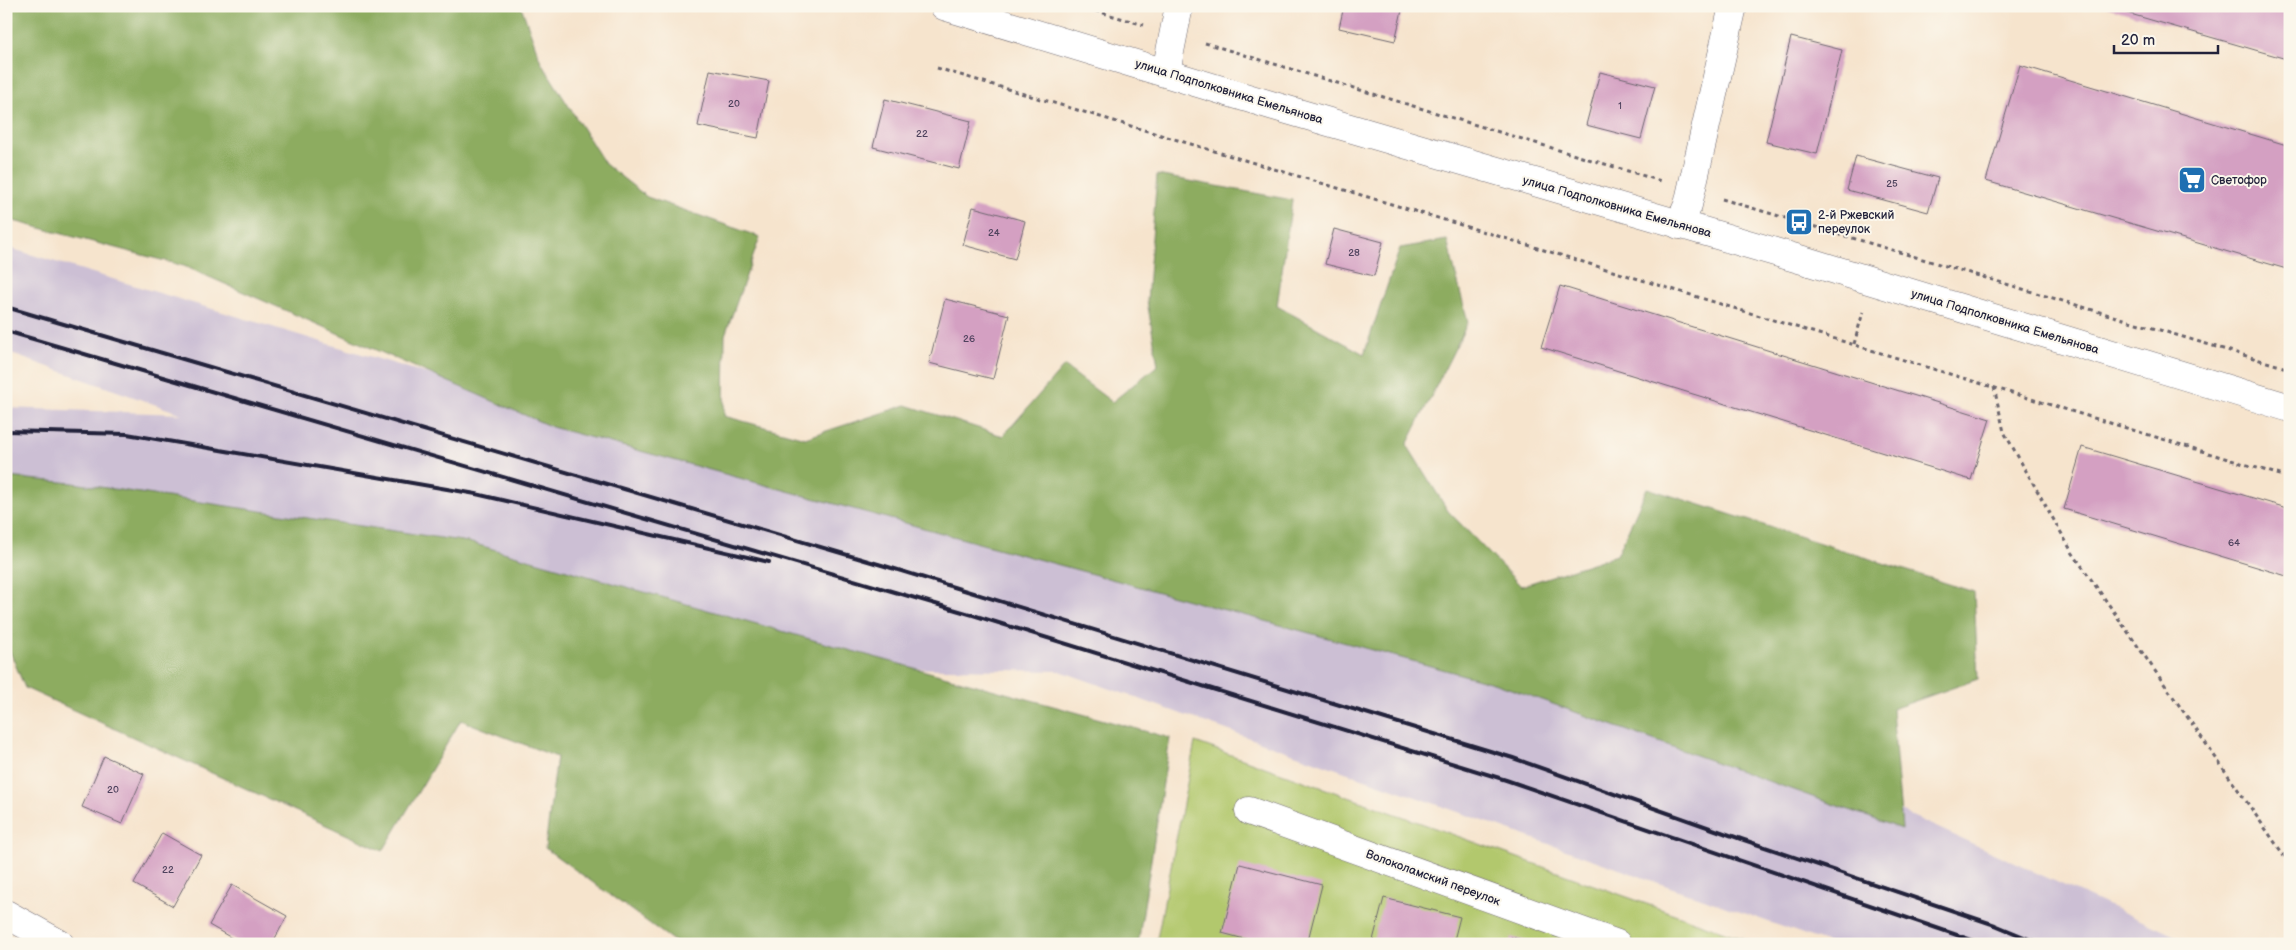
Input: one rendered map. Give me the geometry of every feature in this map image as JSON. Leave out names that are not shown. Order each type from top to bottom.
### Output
[{"type":"main road","name":"улица Подполковника Емельянова","points":[[944,6],[1274,106],[1806,261],[2290,408]]},
{"type":"main road","points":[[1166,72],[1179,6]]},
{"type":"main road","points":[[1678,225],[1688,205],[1733,6]]},
{"type":"main road","name":"Волоколамский переулок","points":[[1249,811],[1617,944]]},
{"type":"main road","points":[[6,914],[60,944]]},
{"type":"path","points":[[937,68],[1498,236],[2290,478]]},
{"type":"path","points":[[1994,387],[2004,432],[2072,552],[2290,864]]},
{"type":"shaded area","points":[[6,247],[861,504],[1760,747],[2193,944],[1831,944],[1060,671],[893,668],[6,519],[6,408],[182,414],[6,352]]},
{"type":"green space","points":[[6,6],[521,6],[541,62],[605,164],[647,197],[760,237],[725,335],[724,416],[805,438],[906,405],[1003,436],[1064,366],[1112,402],[1158,365],[1147,301],[1157,175],[1292,200],[1277,306],[1364,354],[1400,248],[1447,240],[1468,322],[1407,445],[1448,511],[1521,586],[1617,555],[1647,488],[1974,592],[1978,679],[1892,709],[1902,829],[1497,684],[552,427],[184,266],[6,219]]},
{"type":"green space","points":[[6,477],[73,483],[468,542],[845,649],[1170,738],[1138,944],[678,944],[545,848],[557,757],[461,720],[383,851],[25,688],[6,642]]},
{"type":"green space","points":[[1195,742],[1758,944],[1156,944]]},
{"type":"building","points":[[1344,6],[1403,6],[1395,41],[1339,28]]},
{"type":"building","points":[[2106,6],[2290,6],[2290,60],[2106,7]]},
{"type":"building","points":[[1791,37],[1842,50],[1817,154],[1766,142]]},
{"type":"building","points":[[2020,65],[2290,146],[2290,270],[1986,181]]},
{"type":"building","points":[[710,70],[769,81],[758,138],[698,126]]},
{"type":"building","points":[[1600,72],[1655,86],[1641,139],[1586,125]]},
{"type":"building","points":[[885,99],[971,121],[959,169],[873,147]]},
{"type":"building","points":[[1856,156],[1938,178],[1928,212],[1847,190]]},
{"type":"building","points":[[973,207],[1025,221],[1015,259],[963,245]]},
{"type":"building","points":[[1334,229],[1383,242],[1374,276],[1325,264]]},
{"type":"building","points":[[1560,286],[1990,419],[1971,480],[1541,347]]},
{"type":"building","points":[[945,299],[1009,315],[993,379],[929,363]]},
{"type":"building","points":[[2082,447],[2290,509],[2290,577],[2064,509]]},
{"type":"building","points":[[104,756],[144,774],[122,824],[82,807]]},
{"type":"building","points":[[162,833],[201,855],[173,906],[134,884]]},
{"type":"building","points":[[1240,864],[1322,885],[1307,944],[1263,944],[1222,933]]},
{"type":"building","points":[[232,885],[287,916],[272,944],[242,944],[209,925]]},
{"type":"building","points":[[1384,898],[1460,917],[1453,944],[1372,944]]},
{"type":"building","points":[[1511,937],[1533,943],[1533,944],[1509,944]]},
{"type":"railway","points":[[6,307],[885,566],[1513,758],[1741,839],[1995,925],[2041,944]]},
{"type":"railway","points":[[6,331],[973,615],[1506,780],[1983,944]]},
{"type":"railway","points":[[6,431],[127,434],[476,494],[769,562]]},
{"type":"place","name":"Светофор","points":[[2192,180]]},
{"type":"place","name":"2-й Ржевский переулок","points":[[1799,222]]}]
